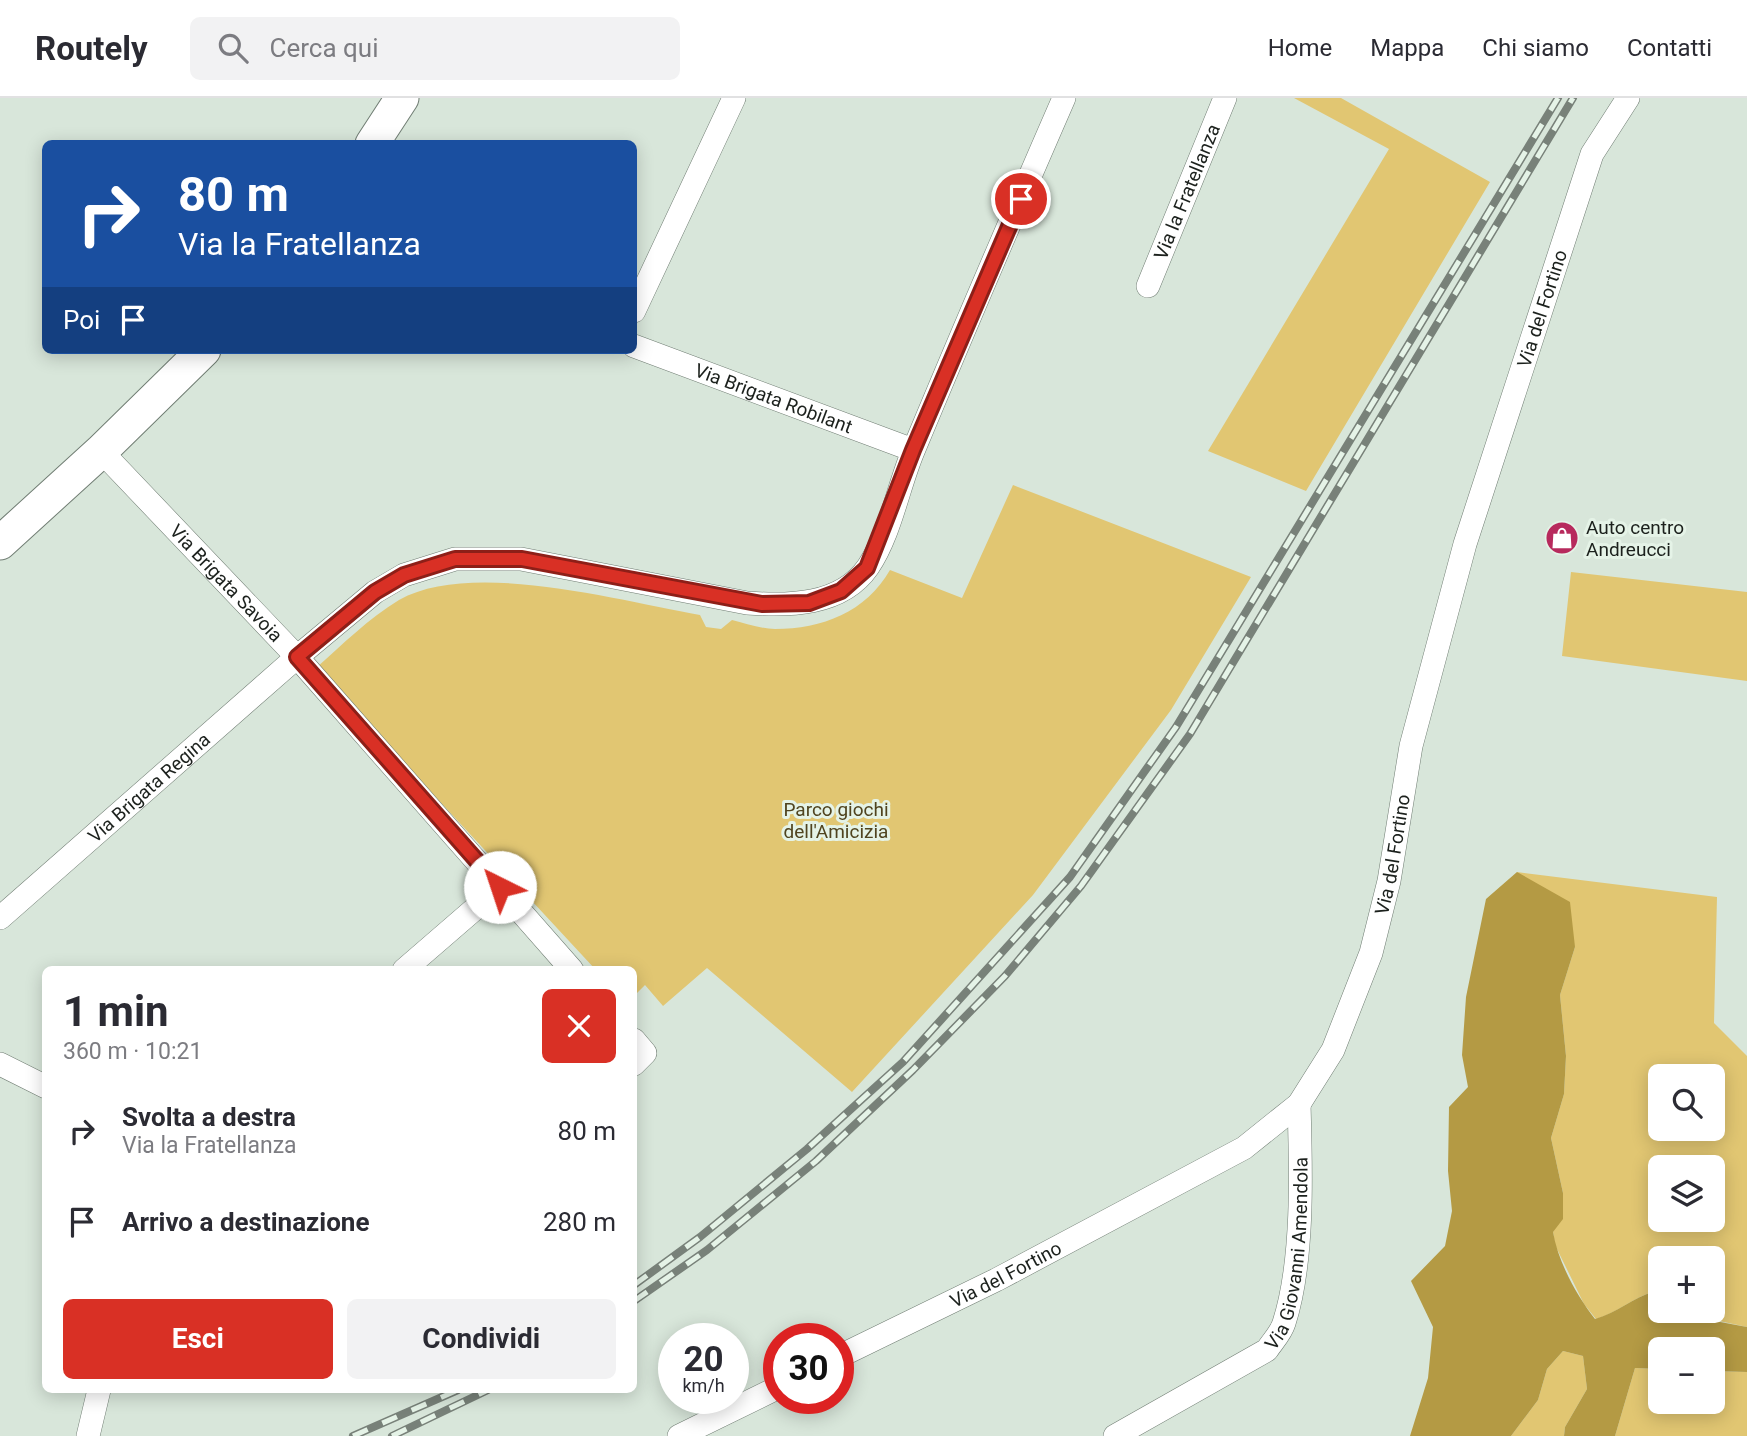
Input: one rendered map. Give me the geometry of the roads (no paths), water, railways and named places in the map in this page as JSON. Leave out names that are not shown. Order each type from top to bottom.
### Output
[{"type":"street","points":[[375,140],[402,98]]},
{"type":"street","points":[[637,305],[734,98]]},
{"type":"street","points":[[297,657],[375,592],[404,575],[455,559],[522,559],[747,603],[809,603],[841,591],[867,568],[913,450],[1063,98]]},
{"type":"street","name":"Via la Fratellanza","points":[[1148,286],[1225,98]]},
{"type":"street","name":"Via del Fortino","points":[[854,1349],[996,1280],[1244,1148],[1299,1104],[1333,1049],[1371,953],[1389,881],[1410,746],[1465,544],[1592,154],[1628,98]]},
{"type":"street","name":"Via Brigata Robilant","points":[[637,347],[913,450]]},
{"type":"street","points":[[0,543],[102,451],[200,354]]},
{"type":"street","name":"Via Brigata Savoia","points":[[102,451],[297,657],[569,966]]},
{"type":"street","name":"Via Brigata Regina","points":[[0,918],[297,657]]},
{"type":"street","points":[[409,966],[500,887]]},
{"type":"street","points":[[0,1065],[42,1085]]},
{"type":"street","name":"Via Giovanni Amendola","points":[[1115,1436],[1266,1350],[1283,1326],[1294,1285],[1301,1161],[1299,1104]]},
{"type":"street","points":[[88,1436],[98,1393]]},
{"type":"street","points":[[679,1436],[763,1395]]},
{"type":"railway","points":[[637,1283],[700,1237],[807,1149],[903,1062],[1070,877],[1176,727],[1558,98]]},
{"type":"railway","points":[[637,1299],[707,1250],[816,1161],[913,1070],[1005,976],[1081,886],[1190,734],[1573,98]]},
{"type":"railway","points":[[353,1436],[451,1393]]},
{"type":"railway","points":[[392,1436],[482,1393]]},
{"type":"place","name":"Auto centro Andreucci","points":[[1562,538]]},
{"type":"park label","name":"Parco giochi dell'Amicizia","points":[[836,820]]}]
